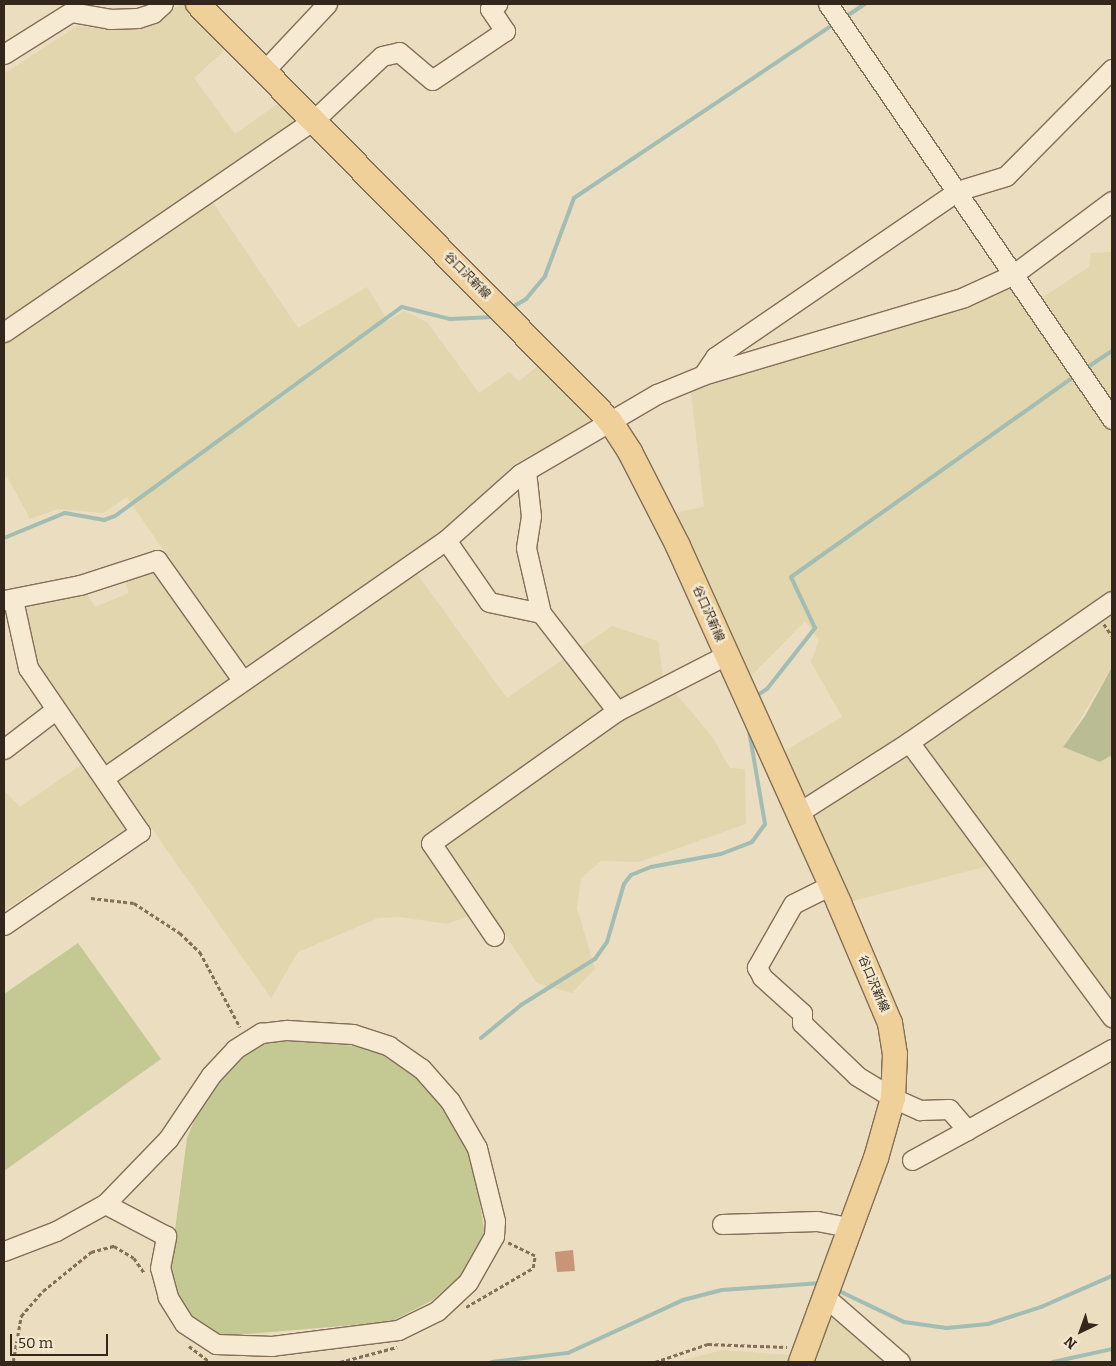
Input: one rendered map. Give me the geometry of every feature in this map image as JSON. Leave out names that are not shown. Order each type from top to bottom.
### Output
[{"type":"main road","name":"谷口沢新線","points":[[198,4],[610,421],[630,452],[678,546],[831,885],[890,1023],[895,1054],[893,1098],[876,1158],[848,1227],[802,1356]]},
{"type":"street","points":[[4,54],[70,12],[110,19],[138,18],[153,13],[163,4]]},
{"type":"street","points":[[264,71],[327,4]]},
{"type":"street","points":[[4,332],[314,120],[382,56],[399,52],[432,80],[504,31],[490,9],[497,4]]},
{"type":"street","points":[[828,4],[1112,419]]},
{"type":"street","points":[[703,375],[715,357],[957,191],[1006,176],[1112,69]]},
{"type":"street","points":[[105,777],[446,540],[526,471],[657,394],[703,375],[964,297],[1014,274],[1112,201]]},
{"type":"street","points":[[526,471],[531,516],[526,548],[541,613],[617,711]]},
{"type":"street","points":[[446,540],[489,602],[541,613]]},
{"type":"street","points":[[4,925],[140,832],[105,777],[55,710],[28,668],[8,600],[80,585],[157,560],[242,681]]},
{"type":"street","points":[[798,813],[909,742],[1112,601]]},
{"type":"street","points":[[494,936],[431,843],[617,711],[726,655]]},
{"type":"street","points":[[4,749],[55,710]]},
{"type":"street","points":[[909,742],[1112,1017]]},
{"type":"street","points":[[831,885],[793,904],[757,967],[762,977],[802,1013],[802,1023],[857,1076],[893,1098],[920,1110],[948,1109],[967,1130]]},
{"type":"street","points":[[4,1251],[56,1231],[105,1204],[168,1139],[211,1075],[235,1049],[262,1033],[287,1030],[353,1034],[389,1046],[422,1068],[450,1101],[477,1148],[495,1221],[494,1236],[468,1282],[437,1311],[398,1330],[272,1346],[216,1344],[184,1323],[168,1297],[160,1268],[166,1236],[105,1204]]},
{"type":"street","points":[[912,1160],[1112,1049]]},
{"type":"street","points":[[722,1224],[817,1221],[848,1227]]},
{"type":"street","points":[[823,1295],[900,1362]]},
{"type":"path","points":[[91,898],[134,903],[180,933],[200,952],[247,1042]]},
{"type":"path","points":[[13,1362],[21,1316],[43,1291],[91,1252],[114,1246],[134,1258],[146,1276]]},
{"type":"path","points":[[182,1340],[210,1362]]},
{"type":"path","points":[[655,1362],[708,1344],[802,1356]]},
{"type":"shaded area","points":[[180,4],[185,4],[228,47],[194,78],[235,134],[283,100],[300,118],[4,321],[4,74],[77,26],[133,30],[156,21]]},
{"type":"shaded area","points":[[210,198],[298,328],[367,287],[388,321],[404,311],[427,322],[479,393],[509,372],[519,381],[543,362],[599,418],[515,464],[453,524],[253,666],[241,664],[127,497],[103,513],[58,509],[30,519],[7,476],[4,478],[4,339]]},
{"type":"shaded area","points":[[1112,252],[1112,402],[1040,299],[1089,267],[1091,253]]},
{"type":"shaded area","points":[[1011,284],[1112,432],[1112,667],[1063,747],[1100,762],[1112,755],[1112,1000],[1007,861],[849,902],[780,754],[842,717],[811,662],[819,640],[805,621],[750,677],[673,513],[704,507],[691,391],[916,319]]},
{"type":"shaded area","points":[[154,567],[233,677],[108,767],[36,668],[23,606],[85,591],[95,607],[129,593],[124,578]]},
{"type":"shaded area","points":[[415,571],[507,698],[612,626],[658,641],[663,678],[713,738],[730,768],[745,769],[746,824],[639,862],[601,861],[581,878],[577,908],[595,969],[572,993],[537,983],[488,909],[447,924],[401,917],[378,918],[298,952],[271,998],[117,779]]},
{"type":"shaded area","points":[[81,765],[128,827],[4,911],[4,790],[20,807]]},
{"type":"shaded area","points":[[827,1309],[888,1362],[811,1362]]},
{"type":"shaded area","points":[[723,1350],[789,1355],[789,1362],[675,1362]]},
{"type":"green space","points":[[1112,667],[1112,755],[1100,762],[1063,747],[1085,716]]},
{"type":"green space","points":[[78,943],[161,1059],[4,1171],[4,994]]},
{"type":"green space","points":[[286,1038],[378,1049],[410,1071],[434,1096],[472,1152],[485,1236],[465,1272],[433,1300],[390,1322],[224,1336],[192,1320],[174,1293],[170,1268],[187,1138],[197,1114],[224,1069],[250,1049]]},
{"type":"building","points":[[573,1250],[575,1271],[557,1272],[555,1252]]},
{"type":"waterway","points":[[844,18],[865,4]]},
{"type":"waterway","points":[[509,309],[526,299],[545,276],[574,198],[834,24]]},
{"type":"waterway","points":[[4,538],[65,513],[104,520],[115,516],[402,307],[450,319],[494,317]]},
{"type":"waterway","points":[[1085,369],[1112,351]]},
{"type":"waterway","points":[[755,697],[767,689],[815,628],[791,577],[1075,376]]},
{"type":"waterway","points":[[481,1038],[521,1005],[595,959],[607,942],[624,884],[631,875],[651,867],[721,854],[752,842],[765,824],[749,730]]},
{"type":"waterway","points":[[837,1290],[904,1322],[947,1328],[988,1324],[1041,1307],[1112,1276]]},
{"type":"waterway","points":[[492,1362],[568,1353],[683,1300],[722,1290],[821,1283]]},
{"type":"waterway","points":[[1053,1362],[1112,1349]]}]
